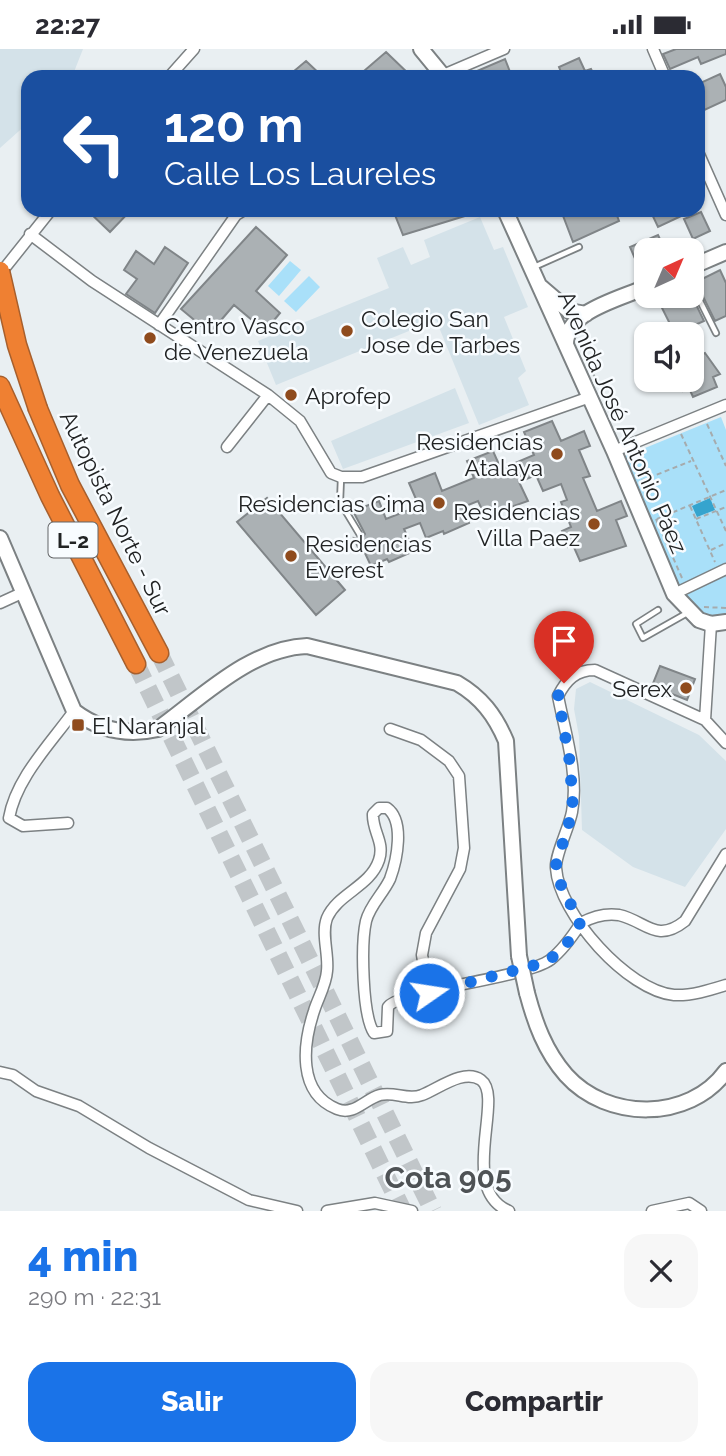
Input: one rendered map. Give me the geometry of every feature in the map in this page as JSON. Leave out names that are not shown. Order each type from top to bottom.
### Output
[{"type":"highway","name":"Autopista Norte - Sur","points":[[0,273],[17,345],[38,409],[70,485],[159,653]]},
{"type":"highway","name":"L-2","points":[[0,386],[136,664]]},
{"type":"street","points":[[175,70],[194,49]]},
{"type":"street","points":[[421,49],[438,70]]},
{"type":"street","points":[[457,70],[504,49]]},
{"type":"street","points":[[653,49],[662,70]]},
{"type":"street","points":[[705,176],[726,215]]},
{"type":"street","points":[[0,273],[45,217]]},
{"type":"street","points":[[159,325],[234,217]]},
{"type":"street","name":"Avenida José Antonio Páez","points":[[508,217],[614,451],[674,594],[696,609],[711,624]]},
{"type":"street","points":[[30,234],[92,281],[268,395],[300,421],[331,473],[341,477],[362,477],[590,397]]},
{"type":"street","points":[[704,261],[726,251]]},
{"type":"street","points":[[533,275],[563,307],[586,314]]},
{"type":"street","points":[[566,350],[566,331],[575,320],[634,292]]},
{"type":"street","points":[[227,447],[268,395]]},
{"type":"street","points":[[614,451],[726,405]]},
{"type":"street","points":[[0,538],[74,711],[99,726],[142,733],[158,729],[257,659],[289,647],[307,646],[457,683],[482,701],[506,741],[519,956],[541,1038],[553,1059],[580,1087],[605,1102],[636,1110],[666,1108],[705,1093],[726,1071]]},
{"type":"street","points":[[674,594],[722,568]]},
{"type":"street","points":[[0,603],[24,592]]},
{"type":"street","points":[[705,720],[711,624],[726,622]]},
{"type":"street","points":[[725,986],[675,995],[657,992],[638,983],[621,969],[580,923],[558,879],[556,865],[573,810],[570,763],[558,696],[564,683],[585,670],[595,670],[705,720],[726,743]]},
{"type":"street","points":[[68,823],[23,826],[9,818],[12,803],[23,782],[74,711]]},
{"type":"street","points":[[390,729],[421,740],[449,761],[459,776],[464,848],[460,869],[426,933],[422,955],[429,993]]},
{"type":"street","points":[[509,1211],[501,1208],[487,1189],[484,1127],[489,1094],[480,1079],[470,1076],[440,1085],[422,1096],[380,1095],[346,1111],[335,1109],[320,1097],[306,1073],[313,1014],[327,972],[325,926],[332,909],[376,870],[382,846],[372,821],[373,814],[379,809],[387,808],[393,812],[398,835],[390,877],[370,910],[365,932],[366,1002],[370,1027],[381,1034],[387,1031],[391,1003],[547,962],[572,937],[580,923],[606,915],[620,916],[645,929],[663,932],[676,928],[685,921],[726,854]]},
{"type":"street","points":[[0,1072],[13,1075],[36,1091],[79,1107],[149,1148],[248,1200],[297,1211]]},
{"type":"street","points":[[327,1211],[374,1203],[411,1211]]},
{"type":"street","points":[[652,1211],[679,1203],[689,1203],[700,1210]]},
{"type":"lane","points":[[533,275],[579,247]]},
{"type":"lane","points":[[704,308],[716,333]]},
{"type":"lane","points":[[341,477],[340,502],[360,535]]},
{"type":"lane","points":[[658,610],[638,621],[636,626],[641,637],[696,609]]},
{"type":"path","points":[[577,337],[609,409]]},
{"type":"path","points":[[705,420],[726,466]]},
{"type":"path","points":[[679,430],[726,531]]},
{"type":"path","points":[[636,473],[640,482],[693,461]]},
{"type":"path","points":[[683,582],[656,519],[726,491]]},
{"type":"path","points":[[690,505],[710,550],[722,568]]},
{"type":"path","points":[[695,519],[726,507]]},
{"type":"path","points":[[710,550],[726,543]]},
{"type":"path","points":[[696,609],[726,608]]},
{"type":"shaded area","points":[[0,49],[83,49],[75,70],[21,70],[21,129],[0,148]]},
{"type":"shaded area","name":"Colegio San Jose de Tarbes","points":[[480,217],[494,250],[503,247],[528,307],[504,317],[526,371],[518,378],[529,405],[479,425],[436,320],[276,385],[258,341],[389,288],[377,258],[403,247],[411,265],[430,257],[424,240]]},
{"type":"shaded area","points":[[290,261],[301,270],[279,296],[268,286]]},
{"type":"shaded area","points":[[309,276],[320,287],[296,312],[284,301]]},
{"type":"shaded area","points":[[455,388],[469,423],[343,469],[331,441]]},
{"type":"shaded area","points":[[721,417],[726,430],[726,622],[690,612],[618,459]]},
{"type":"shaded area","points":[[710,498],[715,510],[697,517],[692,506]]},
{"type":"shaded area","points":[[590,682],[699,735],[726,761],[726,829],[685,887],[633,867],[582,830],[579,736],[574,709],[576,689]]},
{"type":"building","points":[[676,49],[726,49],[726,54],[701,64],[698,57],[670,69],[663,54]]},
{"type":"building","points":[[386,52],[405,70],[365,70]]},
{"type":"building","points":[[579,58],[585,70],[560,70],[559,67]]},
{"type":"building","points":[[505,59],[509,70],[479,70]]},
{"type":"building","points":[[306,61],[316,70],[295,70]]},
{"type":"building","points":[[720,74],[726,87],[726,100],[705,110],[705,81]]},
{"type":"building","points":[[94,217],[124,217],[110,232]]},
{"type":"building","points":[[396,217],[462,217],[403,235]]},
{"type":"building","points":[[564,217],[618,217],[619,221],[573,242]]},
{"type":"building","points":[[653,217],[679,217],[658,227]]},
{"type":"building","points":[[703,217],[710,231],[693,238],[684,219]]},
{"type":"building","points":[[256,227],[287,255],[256,291],[280,313],[265,331],[234,305],[210,333],[181,309]]},
{"type":"building","points":[[165,247],[188,263],[155,313],[126,294],[137,279],[124,270],[136,251],[154,264]]},
{"type":"building","points":[[720,270],[726,283],[726,316],[715,321],[704,298],[704,278]]},
{"type":"building","points":[[662,308],[698,308],[704,321],[702,322],[669,322]]},
{"type":"building","points":[[704,353],[720,374],[713,377],[717,387],[693,397],[691,392],[704,392]]},
{"type":"building","points":[[552,421],[561,441],[584,431],[590,446],[579,450],[590,476],[583,478],[597,511],[621,501],[627,516],[616,520],[626,546],[580,561],[573,545],[568,547],[562,531],[571,527],[561,502],[567,500],[561,484],[543,491],[536,475],[519,482],[528,501],[485,516],[478,501],[463,507],[469,523],[444,534],[443,531],[426,538],[420,523],[404,529],[414,551],[389,562],[387,559],[371,566],[364,551],[360,552],[354,538],[362,539],[365,534],[353,511],[379,501],[386,519],[419,506],[409,483],[435,473],[442,491],[474,478],[467,461],[493,451],[501,469],[534,455],[524,432]]},
{"type":"building","name":"Residencias Everest","points":[[267,498],[345,590],[316,615],[237,522]]},
{"type":"building","points":[[660,666],[695,679],[687,700],[652,686]]},
{"type":"tunnel","points":[[159,653],[433,1211]]},
{"type":"tunnel","points":[[136,664],[403,1211]]},
{"type":"place","name":"Colegio San Jose de Tarbes","points":[[347,331]]},
{"type":"place","name":"Centro Vasco de Venezuela","points":[[150,338]]},
{"type":"place","name":"Aprofep","points":[[291,395]]},
{"type":"place","name":"Residencias Atalaya","points":[[557,454]]},
{"type":"place","name":"Residencias Cima","points":[[439,503]]},
{"type":"place","name":"Residencias Villa Paez","points":[[594,524]]},
{"type":"place","name":"Residencias Everest","points":[[291,556]]},
{"type":"place","name":"Serex","points":[[686,688]]},
{"type":"place","name":"El Naranjal","points":[[78,725]]},
{"type":"district","name":"Cota 905","points":[[448,1177]]},
{"type":"route","points":[[429,993],[547,962],[566,945],[580,923],[558,879],[556,865],[573,810],[570,763],[558,696],[564,683]]}]
